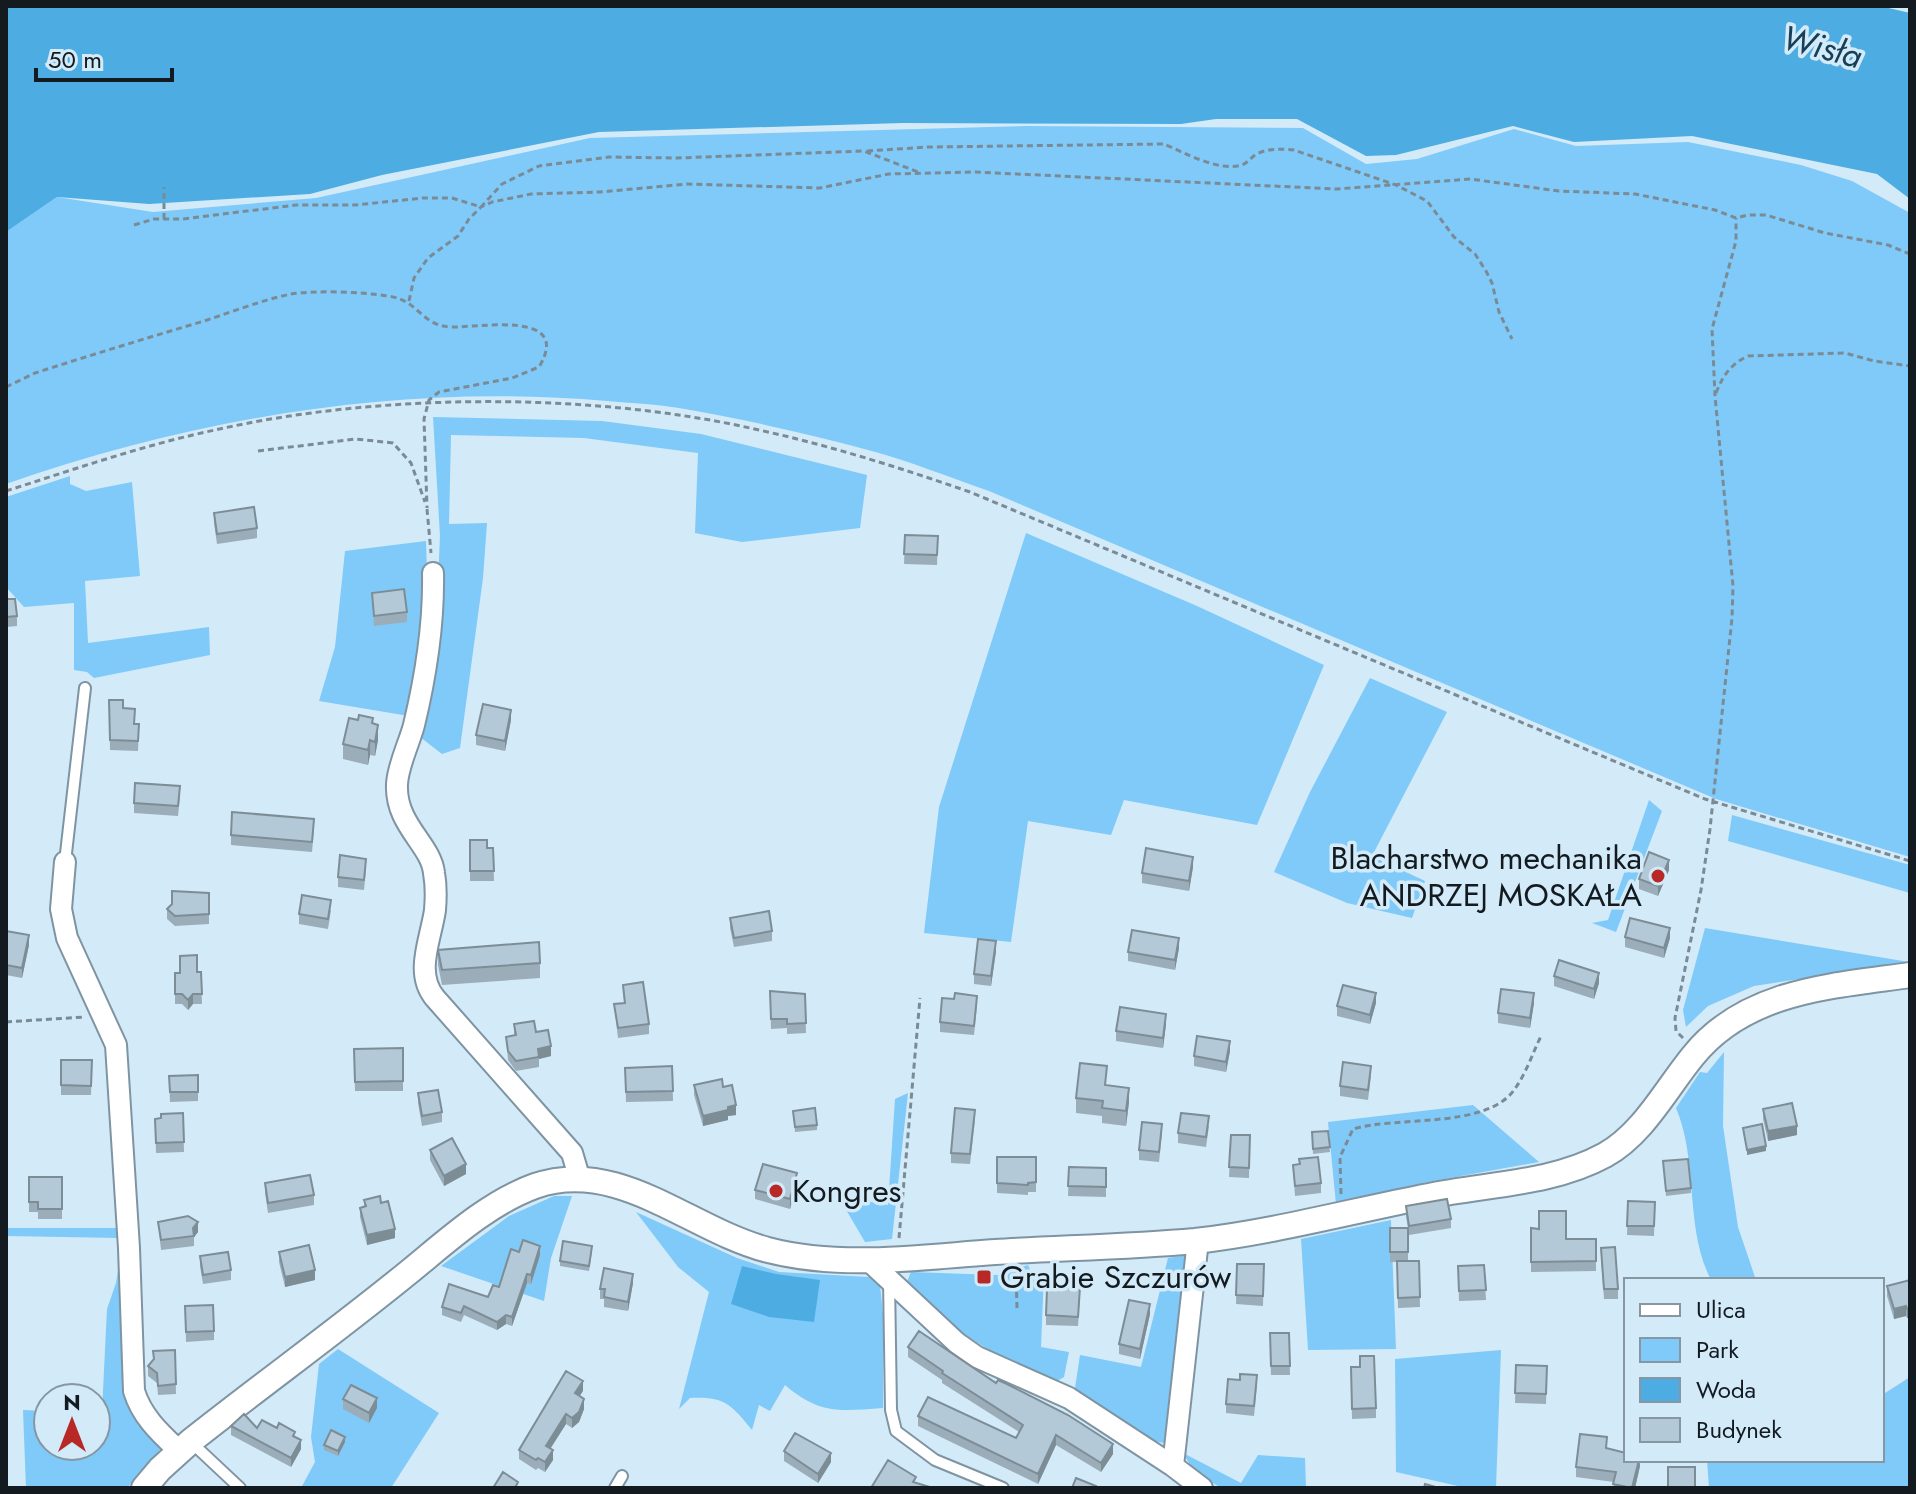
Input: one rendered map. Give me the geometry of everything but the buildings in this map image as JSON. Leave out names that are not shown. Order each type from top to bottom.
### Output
[{"type":"street","points":[[433,573],[426,668],[414,725],[397,781],[401,809],[434,869],[435,907],[424,980],[435,998],[572,1153],[580,1180]]},
{"type":"street","points":[[65,862],[61,909],[67,938],[116,1045],[129,1248],[134,1391],[138,1406],[156,1430],[185,1446]]},
{"type":"street","points":[[144,1488],[185,1446],[480,1217],[506,1199],[536,1185],[580,1180],[608,1183],[631,1190],[718,1233],[770,1251],[817,1259],[867,1259],[893,1268],[1198,1240],[1563,1171],[1605,1155],[1624,1142],[1697,1051],[1733,1019],[1782,997],[1910,975]]},
{"type":"street","points":[[1173,1466],[1198,1240]]},
{"type":"street","points":[[893,1268],[957,1343],[977,1357],[1069,1398],[1202,1488]]},
{"type":"lane","points":[[65,862],[85,688]]},
{"type":"lane","points":[[893,1268],[891,1410],[896,1431],[935,1460],[1003,1488]]},
{"type":"lane","points":[[185,1446],[240,1488]]},
{"type":"lane","points":[[615,1488],[622,1476]]},
{"type":"path","points":[[409,301],[414,278],[428,258],[458,236],[469,219],[502,184],[539,166],[609,157],[676,158],[985,146],[1164,144],[1197,158],[1239,166],[1258,153],[1294,150],[1396,185],[1427,201],[1454,237],[1475,254],[1492,283],[1496,304],[1512,339]]},
{"type":"path","points":[[864,151],[922,173]]},
{"type":"path","points":[[134,225],[296,205],[355,205],[423,198],[452,198],[481,207],[531,194],[600,192],[687,184],[820,188],[889,174],[975,172],[1336,189],[1470,179],[1559,191],[1635,194],[1715,210],[1736,218],[1766,215],[1825,233],[1888,245],[1910,254]]},
{"type":"path","points":[[164,187],[164,219]]},
{"type":"path","points":[[1697,1051],[1676,1031],[1675,1018],[1701,890],[1724,714],[1733,586],[1715,396],[1712,329],[1736,241],[1736,218]]},
{"type":"path","points":[[6,387],[35,373],[293,294],[389,296],[409,301],[427,320],[446,327],[512,323],[527,326],[544,338],[545,358],[539,367],[528,373],[439,392],[427,404],[424,419],[427,508],[433,573]]},
{"type":"path","points":[[1715,396],[1723,377],[1736,362],[1748,356],[1845,353],[1910,366]]},
{"type":"path","points":[[6,491],[119,455],[216,429],[317,413],[427,404],[520,402],[632,409],[749,428],[870,457],[970,492],[1712,802],[1910,861]]},
{"type":"path","points":[[258,451],[356,439],[393,443],[411,463],[427,508]]},
{"type":"path","points":[[893,1268],[920,998]]},
{"type":"path","points":[[6,1022],[103,1016]]},
{"type":"path","points":[[1341,1214],[1340,1157],[1353,1129],[1486,1111],[1512,1093],[1542,1034]]},
{"type":"path","points":[[1016,1266],[1017,1308]]},
{"type":"green space","points":[[1027,126],[1303,128],[1366,164],[1417,159],[1514,129],[1576,146],[1688,142],[1801,165],[1852,181],[1910,213],[1910,857],[1716,799],[989,491],[868,450],[726,417],[652,405],[530,397],[454,397],[378,402],[302,411],[152,440],[6,484],[6,232],[57,197],[153,212],[316,198],[590,138]]},
{"type":"green space","points":[[433,417],[602,421],[701,434],[867,475],[860,528],[742,542],[695,533],[698,453],[584,438],[451,435],[449,524],[487,523],[483,578],[460,748],[442,754],[420,737],[436,628],[440,536]]},
{"type":"green space","points":[[70,476],[70,484],[86,491],[132,482],[140,576],[85,581],[88,643],[209,627],[210,655],[94,678],[87,672],[74,670],[74,603],[24,607],[6,587],[6,497]]},
{"type":"green space","points":[[1026,533],[1197,606],[1324,665],[1257,825],[1124,800],[1111,835],[1028,821],[1011,942],[924,933],[939,807]]},
{"type":"green space","points":[[426,541],[428,603],[409,716],[319,701],[335,647],[345,551]]},
{"type":"green space","points":[[1370,678],[1447,712],[1372,856],[1425,881],[1412,918],[1347,903],[1274,872],[1310,792]]},
{"type":"green space","points":[[1649,800],[1662,811],[1616,932],[1592,923],[1608,920]]},
{"type":"green space","points":[[1732,815],[1910,865],[1910,893],[1728,841]]},
{"type":"green space","points":[[1705,928],[1909,962],[1910,959],[1910,962],[1754,986],[1708,1006],[1686,1027],[1683,1010]]},
{"type":"green space","points":[[1724,1052],[1723,1126],[1738,1227],[1755,1278],[1710,1278],[1697,1238],[1687,1150],[1676,1108],[1700,1072],[1707,1073]]},
{"type":"green space","points":[[908,1093],[892,1239],[865,1242],[838,1196],[888,1205],[895,1099]]},
{"type":"green space","points":[[1473,1105],[1539,1162],[1428,1182],[1336,1204],[1328,1122]]},
{"type":"green space","points":[[554,1196],[572,1196],[551,1258],[544,1301],[441,1266],[509,1216]]},
{"type":"green space","points":[[636,1212],[737,1258],[779,1272],[869,1277],[880,1285],[883,1408],[831,1409],[809,1402],[785,1385],[770,1411],[759,1405],[752,1430],[732,1408],[719,1400],[690,1398],[679,1409],[709,1292],[678,1267]]},
{"type":"green space","points":[[1391,1220],[1396,1349],[1308,1350],[1301,1239]]},
{"type":"green space","points":[[6,1228],[118,1228],[120,1238],[6,1236]]},
{"type":"green space","points":[[121,1251],[129,1407],[158,1443],[160,1450],[127,1488],[26,1488],[23,1410],[32,1410],[32,1462],[112,1462],[112,1382],[103,1382],[107,1309],[116,1283]]},
{"type":"green space","points":[[1189,1255],[1169,1437],[1165,1443],[1152,1441],[1079,1396],[1075,1388],[1080,1355],[1141,1367],[1168,1258]]},
{"type":"green space","points":[[1028,1265],[1032,1274],[1044,1274],[1041,1347],[1069,1352],[1064,1377],[1057,1381],[991,1351],[941,1320],[906,1284],[911,1272],[997,1275]]},
{"type":"green space","points":[[338,1349],[439,1413],[391,1488],[301,1488],[315,1462],[311,1437],[319,1364]]},
{"type":"green space","points":[[1501,1350],[1496,1487],[1458,1486],[1396,1472],[1395,1359]]},
{"type":"green space","points":[[1910,1377],[1910,1488],[1709,1488],[1707,1462],[1884,1462],[1884,1394]]},
{"type":"green space","points":[[1183,1453],[1241,1483],[1258,1455],[1305,1458],[1306,1488],[1220,1487],[1195,1473]]},
{"type":"water","name":"Wisła","points":[[6,6],[1880,6],[1910,13],[1910,199],[1877,174],[1692,136],[1574,142],[1513,126],[1396,155],[1366,156],[1297,119],[1216,119],[1181,124],[903,123],[599,132],[382,175],[310,194],[149,204],[57,197],[6,232]]},
{"type":"water","points":[[742,1266],[820,1280],[814,1322],[769,1317],[731,1304]]},
{"type":"place","name":"Blacharstwo mechanika ANDRZEJ MOSKAŁA","points":[[1658,876]]},
{"type":"place","name":"Kongres","points":[[776,1191]]},
{"type":"place","name":"Grabie Szczurów","points":[[984,1277]]}]
